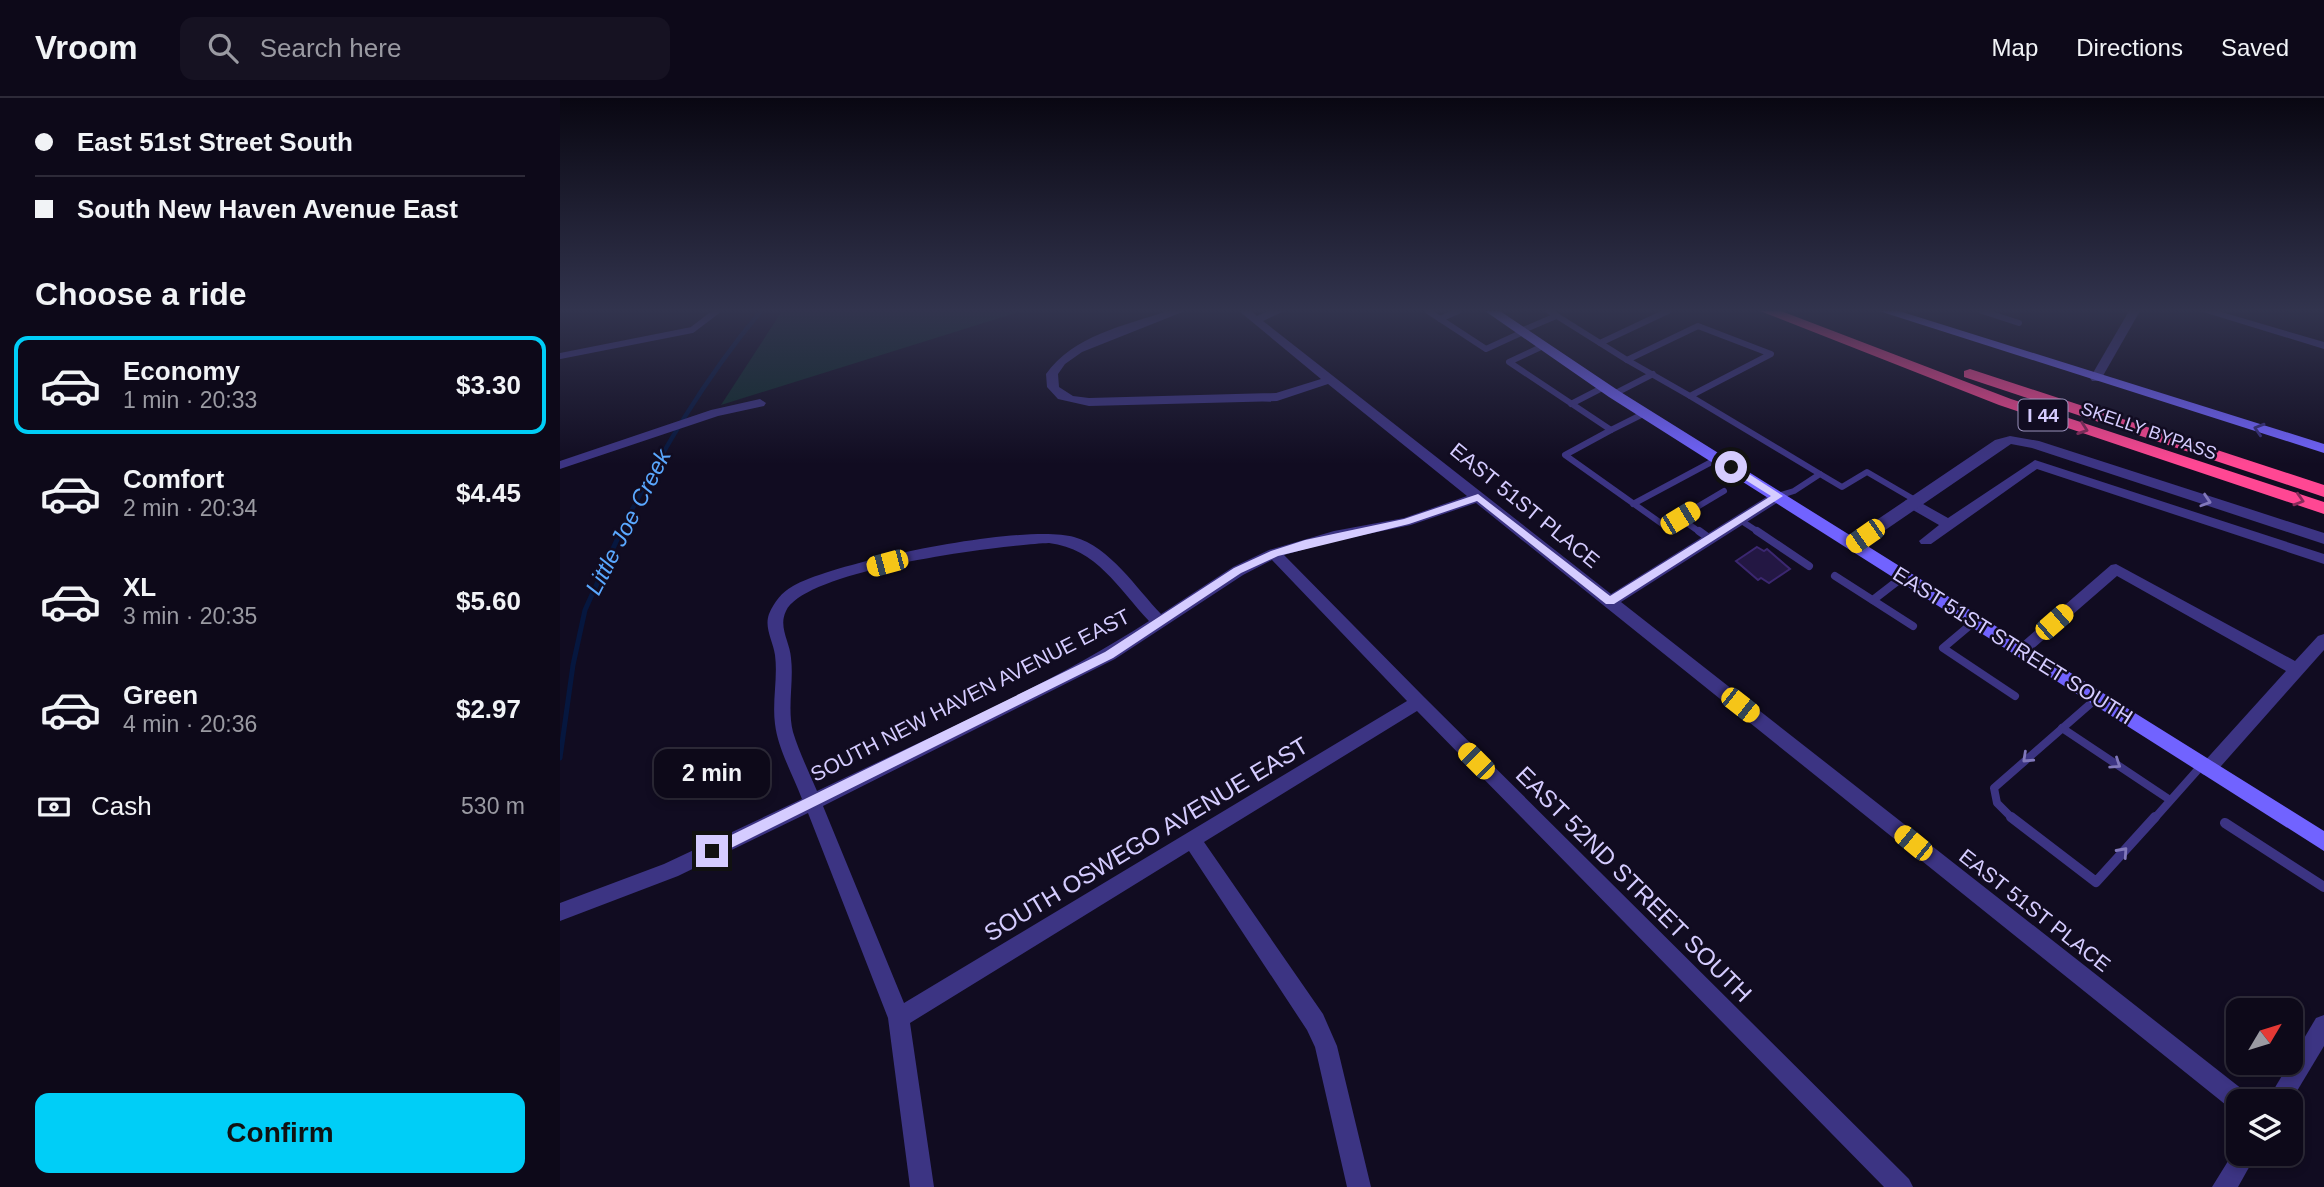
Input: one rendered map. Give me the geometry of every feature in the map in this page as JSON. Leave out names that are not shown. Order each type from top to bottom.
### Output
[{"type":"highway","name":"SKELLY BYPASS","points":[[1900,362],[2053,419],[2324,508]]},
{"type":"highway","name":"SKELLY BYPASS","points":[[1941,362],[2068,408],[2324,491]]},
{"type":"main road","name":"EAST 51ST STREET SOUTH","points":[[1566,362],[2324,842]]},
{"type":"main road","points":[[2044,362],[2324,449]]},
{"type":"street","points":[[1059,362],[1052,370],[1051,384],[1055,391],[1065,397],[1086,402],[1251,398],[1291,394],[1332,379]]},
{"type":"street","name":"EAST 51ST PLACE","points":[[1310,362],[2226,1091]]},
{"type":"street","points":[[2096,378],[2105,362]]},
{"type":"street","points":[[560,464],[715,413],[760,403]]},
{"type":"street","points":[[1853,544],[2000,443],[2010,440],[2034,444],[2324,539]]},
{"type":"street","points":[[1926,541],[2035,464],[2324,559]]},
{"type":"street","points":[[2134,496],[2141,480]]},
{"type":"street","points":[[1610,602],[1779,496]]},
{"type":"street","name":"SOUTH NEW HAVEN AVENUE EAST","points":[[560,912],[671,870],[1060,680],[1160,623],[1238,571],[1274,553],[1334,536],[1406,522],[1478,497]]},
{"type":"street","points":[[1913,501],[1949,525]]},
{"type":"street","points":[[922,1187],[899,1018],[785,733],[782,715],[784,658],[773,625],[778,610],[788,597],[819,581],[887,563],[1023,537],[1053,537],[1073,541],[1090,551],[1160,623]]},
{"type":"street","name":"EAST 52ND STREET SOUTH","points":[[1274,553],[1418,702],[1901,1187]]},
{"type":"street","points":[[2021,650],[2116,569],[2296,669]]},
{"type":"street","points":[[2205,767],[2324,640]]},
{"type":"street","name":"SOUTH OSWEGO AVENUE EAST","points":[[899,1018],[1418,702]]},
{"type":"street","points":[[1192,840],[1315,1021],[1326,1046],[1359,1187]]},
{"type":"street","points":[[2285,1089],[2324,1026]]},
{"type":"street","points":[[2224,1187],[2238,1166]]},
{"type":"lane","points":[[1509,362],[1611,430]]},
{"type":"lane","points":[[1630,362],[1842,487],[1867,472],[1913,501]]},
{"type":"lane","points":[[1690,396],[1755,362]]},
{"type":"lane","points":[[1571,404],[1653,374]]},
{"type":"lane","points":[[1645,413],[1565,455],[1665,526],[1724,491]]},
{"type":"lane","points":[[1633,504],[1717,458]]},
{"type":"lane","points":[[1779,496],[1794,491],[1820,474]]},
{"type":"lane","points":[[1680,518],[1710,539]]},
{"type":"lane","points":[[1740,520],[1809,566]]},
{"type":"lane","points":[[1835,576],[1913,626]]},
{"type":"lane","points":[[1872,600],[1904,576]]},
{"type":"lane","points":[[1975,621],[1943,648],[2015,696]]},
{"type":"lane","points":[[2097,698],[1994,788],[1997,803],[2014,820],[2096,882],[2170,800],[2205,767]]},
{"type":"lane","points":[[2062,728],[2170,800]]},
{"type":"lane","points":[[2225,823],[2324,887]]},
{"type":"green space","points":[[749,362],[859,362],[721,405]]},
{"type":"building","points":[[1757,547],[1764,551],[1767,549],[1790,569],[1769,583],[1761,578],[1758,580],[1736,561]]},
{"type":"waterway","name":"Little Joe Creek","points":[[621,532],[684,418],[722,362]]},
{"type":"waterway","name":"Little Joe Creek","points":[[560,758],[573,665],[585,610],[621,532]]},
{"type":"route","points":[[712,851],[1109,655],[1238,571],[1274,553],[1305,543],[1406,522],[1478,497],[1610,602],[1779,496],[1731,467]]}]
